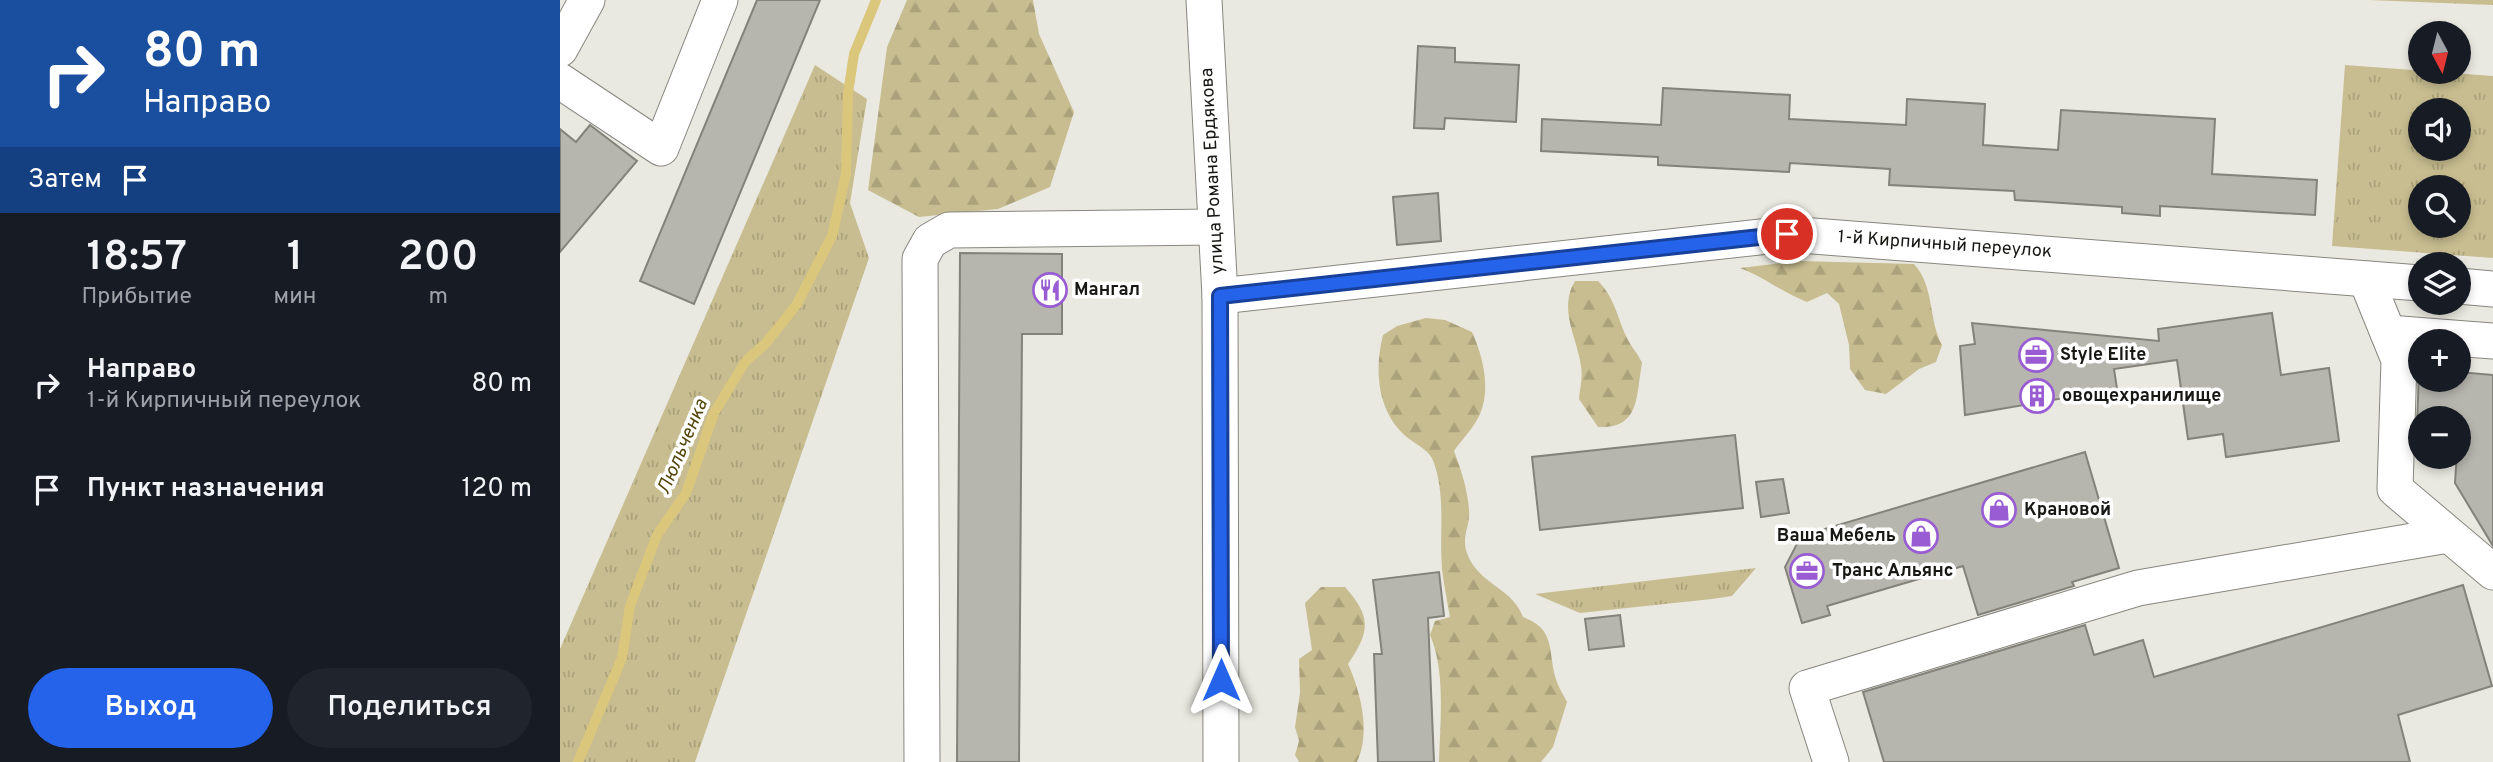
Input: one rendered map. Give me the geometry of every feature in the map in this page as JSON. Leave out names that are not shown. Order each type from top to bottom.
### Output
[{"type":"street","points":[[560,49],[587,0]]},
{"type":"street","points":[[560,81],[661,148],[720,0]]},
{"type":"street","name":"улица Романа Ердякова","points":[[1204,0],[1220,296],[1221,762]]},
{"type":"street","points":[[922,762],[920,259],[929,242],[949,230],[1215,227]]},
{"type":"street","name":"1-й Кирпичный переулок","points":[[1220,296],[1787,234],[2408,282]]},
{"type":"street","points":[[2366,279],[2399,360],[2395,489],[2493,572]]},
{"type":"street","points":[[2471,287],[2493,289]]},
{"type":"street","points":[[2388,333],[2493,341]]},
{"type":"street","points":[[1831,762],[1807,688],[2138,588],[2448,535]]},
{"type":"green space","points":[[907,0],[1033,0],[1039,34],[1074,112],[1050,187],[998,209],[919,217],[868,190],[887,47]]},
{"type":"green space","points":[[2369,0],[2493,0],[2493,5]]},
{"type":"green space","points":[[815,65],[867,99],[850,203],[869,258],[695,762],[560,762],[560,649]]},
{"type":"green space","points":[[2345,65],[2408,70],[2408,84],[2471,84],[2471,74],[2493,76],[2493,258],[2471,256],[2471,252],[2412,252],[2332,246]]},
{"type":"green space","points":[[1799,261],[1914,264],[1925,283],[1942,345],[1936,362],[1919,369],[1886,394],[1865,390],[1850,369],[1849,345],[1839,304],[1827,293],[1807,302],[1740,268]]},
{"type":"green space","points":[[1575,281],[1598,281],[1604,287],[1642,363],[1634,408],[1622,423],[1612,426],[1598,427],[1579,399],[1582,370],[1568,313],[1570,292]]},
{"type":"green space","points":[[1426,318],[1445,320],[1472,332],[1482,362],[1485,394],[1480,414],[1454,451],[1464,480],[1468,503],[1466,551],[1482,575],[1512,599],[1523,617],[1541,627],[1548,640],[1556,679],[1567,702],[1553,747],[1541,762],[1439,762],[1440,681],[1430,635],[1435,621],[1450,617],[1442,569],[1438,476],[1430,455],[1408,438],[1390,416],[1380,390],[1379,376],[1383,335],[1397,326]]},
{"type":"green space","points":[[1756,568],[1732,596],[1712,599],[1580,613],[1535,594]]},
{"type":"green space","points":[[1321,587],[1345,587],[1364,616],[1361,643],[1348,664],[1363,713],[1363,739],[1357,762],[1299,762],[1295,755],[1299,741],[1295,727],[1300,693],[1299,659],[1312,650],[1305,603]]},
{"type":"building","points":[[757,0],[820,0],[694,304],[640,281]]},
{"type":"building","points":[[1418,46],[1455,48],[1455,62],[1519,65],[1516,122],[1445,118],[1444,129],[1414,128]]},
{"type":"building","points":[[1663,88],[1790,95],[1789,119],[1906,125],[1907,99],[1985,104],[1983,145],[2058,150],[2061,110],[2215,119],[2212,174],[2317,180],[2315,215],[2160,206],[2160,216],[2122,213],[2122,207],[2015,200],[2014,191],[1889,185],[1890,169],[1790,163],[1789,172],[1658,165],[1658,157],[1541,151],[1542,119],[1661,125]]},
{"type":"building","points":[[590,125],[637,161],[560,252],[560,129],[576,142]]},
{"type":"building","points":[[1438,193],[1441,241],[1397,245],[1393,197]]},
{"type":"building","points":[[960,253],[1062,254],[1062,334],[1022,334],[1019,762],[957,762]]},
{"type":"building","points":[[2272,313],[2281,375],[2329,368],[2339,441],[2226,457],[2223,434],[2188,439],[2177,360],[2114,369],[2117,389],[1965,415],[1960,346],[1975,344],[1972,323],[2159,341],[2158,329]]},
{"type":"building","points":[[2471,373],[2493,375],[2493,546],[2455,483],[2456,469],[2471,469],[2471,406],[2418,406],[2418,392],[2471,392]]},
{"type":"building","points":[[1735,435],[1743,508],[1540,530],[1532,457]]},
{"type":"building","points":[[2085,452],[2119,568],[2072,582],[2074,586],[1978,615],[1963,566],[1827,606],[1830,615],[1802,623],[1785,567],[1801,536]]},
{"type":"building","points":[[1783,479],[1789,513],[1761,517],[1756,482]]},
{"type":"building","points":[[1439,572],[1444,616],[1428,618],[1434,762],[1378,762],[1374,654],[1382,654],[1373,580]]},
{"type":"building","points":[[2463,585],[2492,686],[2398,715],[2410,762],[1884,762],[1863,692],[2085,625],[2094,655],[2143,640],[2154,677]]},
{"type":"building","points":[[1620,615],[1624,646],[1589,650],[1585,619]]},
{"type":"waterway","name":"Люльченка","points":[[578,762],[622,658],[630,606],[657,535],[686,493],[714,413],[745,362],[766,343],[797,304],[832,236],[846,174],[848,93],[854,54],[876,0]]},
{"type":"place","name":"Мангал","points":[[1050,290]]},
{"type":"place","name":"Style Elite","points":[[2036,355]]},
{"type":"place","name":"овощехранилище","points":[[2037,396]]},
{"type":"place","name":"Крановой","points":[[1999,510]]},
{"type":"place","name":"Ваша Мебель","points":[[1921,536]]},
{"type":"place","name":"Транс Альянс","points":[[1807,571]]},
{"type":"route","points":[[1221,680],[1220,296],[1787,234]]}]
